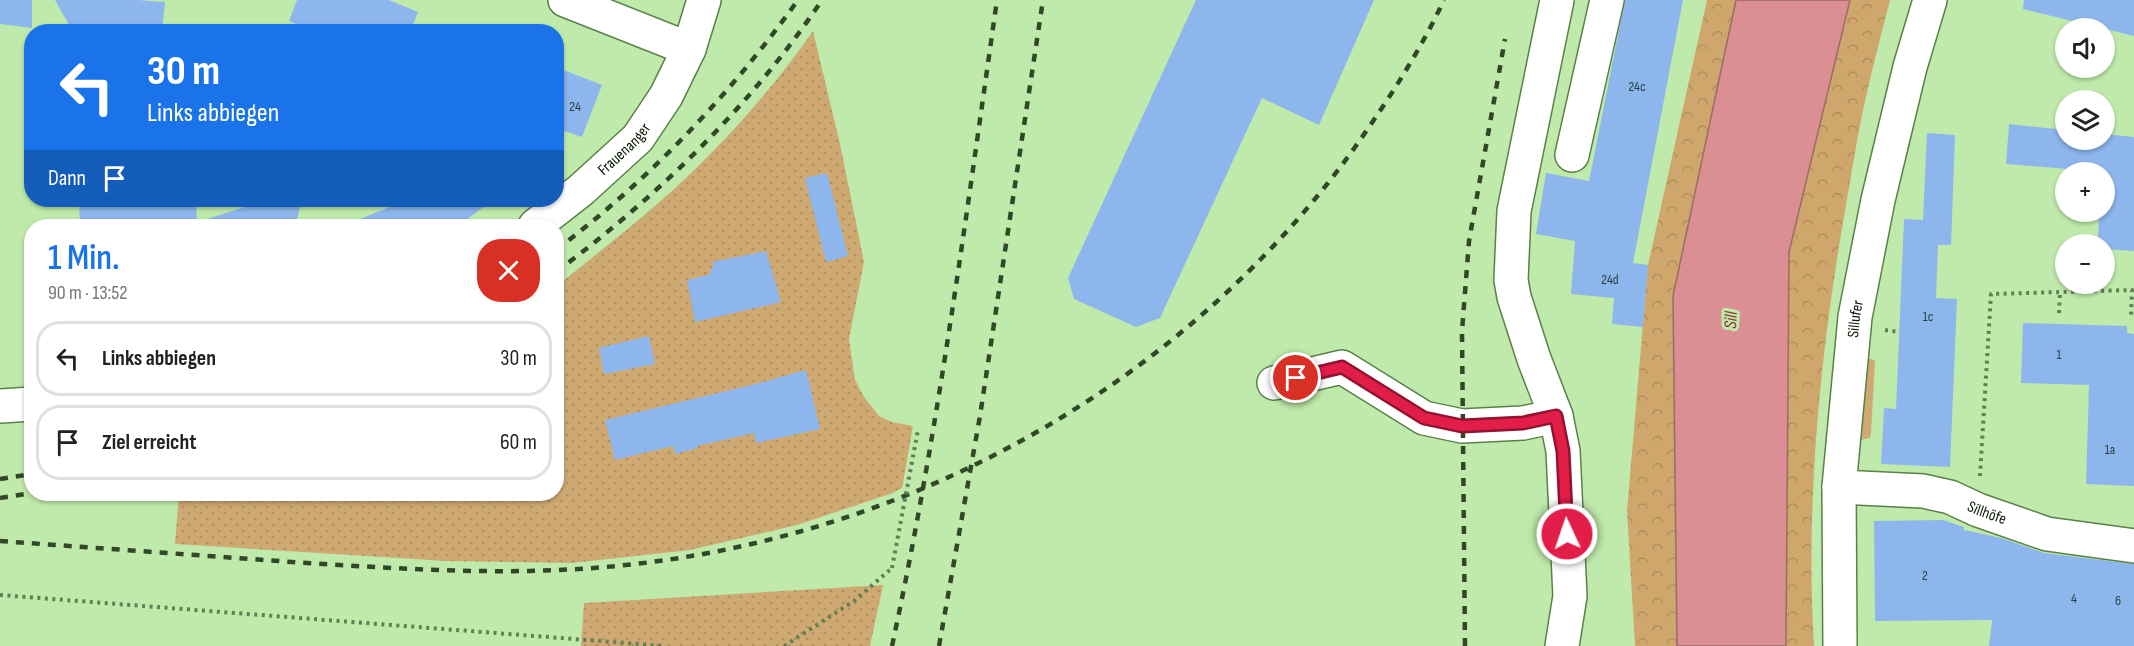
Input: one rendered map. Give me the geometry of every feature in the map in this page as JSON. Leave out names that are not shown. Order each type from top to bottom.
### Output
[{"type":"street","points":[[565,0],[689,49]]},
{"type":"street","name":"Frauenanger","points":[[564,203],[638,138],[666,96],[689,49],[704,0]]},
{"type":"street","points":[[1557,0],[1514,211],[1511,280],[1514,297],[1534,359],[1556,416],[1563,451],[1570,596],[1562,646]]},
{"type":"street","points":[[1572,155],[1607,0]]},
{"type":"street","name":"Sillufer","points":[[1840,646],[1839,487],[1855,317],[1878,200],[1930,0]]},
{"type":"street","name":"Frauenanger","points":[[544,219],[559,207]]},
{"type":"street","points":[[1274,383],[1342,367],[1424,418],[1462,426],[1523,423],[1556,416]]},
{"type":"street","points":[[0,406],[24,404]]},
{"type":"street","name":"Sillhöfe","points":[[1839,487],[1923,491],[1950,497],[1978,510],[2047,534],[2134,546]]},
{"type":"path","points":[[2115,290],[2132,290],[2131,317]]},
{"type":"path","points":[[1978,510],[1991,294],[2055,292]]},
{"type":"path","points":[[2059,313],[2060,294]]},
{"type":"path","points":[[1883,330],[1899,332]]},
{"type":"path","points":[[784,646],[854,601],[892,568],[918,430]]},
{"type":"path","points":[[0,595],[665,646]]},
{"type":"shaded area","points":[[813,31],[840,144],[864,262],[849,339],[855,380],[864,397],[879,416],[892,422],[913,426],[902,488],[797,525],[690,550],[572,563],[446,561],[175,544],[178,501],[564,501],[564,280],[687,177],[738,125]]},
{"type":"shaded area","points":[[1865,359],[1875,361],[1871,433],[1870,438],[1860,440]]},
{"type":"shaded area","points":[[883,585],[870,646],[581,646],[584,603]]},
{"type":"green space","points":[[1707,0],[1736,0],[1673,296],[1677,646],[1635,646],[1627,511],[1648,265]]},
{"type":"green space","points":[[1850,0],[1890,0],[1858,135],[1838,254],[1823,366],[1817,422],[1812,534],[1814,646],[1786,646],[1789,252]]},
{"type":"water","name":"Sill","points":[[1736,0],[1850,0],[1789,252],[1786,646],[1677,646],[1673,296]]},
{"type":"building","points":[[0,0],[32,0],[32,24],[24,24],[24,27],[0,24]]},
{"type":"building","points":[[55,0],[165,2],[163,24],[68,24]]},
{"type":"building","points":[[297,0],[389,0],[418,12],[413,24],[296,24],[289,21]]},
{"type":"building","points":[[1196,0],[1374,0],[1319,125],[1262,98],[1160,318],[1136,327],[1074,299],[1068,278]]},
{"type":"building","points":[[1625,0],[1683,0],[1633,263],[1648,265],[1643,327],[1612,324],[1614,298],[1571,294],[1575,241],[1536,234],[1546,173],[1589,181]]},
{"type":"building","points":[[2024,0],[2134,0],[2134,36],[2115,31],[2115,18],[2060,18],[2023,9]]},
{"type":"building","points":[[564,70],[602,85],[582,137],[564,131]]},
{"type":"building","points":[[2009,124],[2055,129],[2055,150],[2115,150],[2115,135],[2134,137],[2134,251],[2115,250],[2115,234],[2098,234],[2099,222],[2115,222],[2115,162],[2055,162],[2055,168],[2006,164]]},
{"type":"building","points":[[1927,133],[1955,135],[1951,245],[1938,245],[1936,298],[1957,299],[1950,467],[1881,464],[1884,408],[1896,409],[1904,219],[1923,220]]},
{"type":"building","points":[[827,173],[848,256],[826,262],[805,178]]},
{"type":"building","points":[[79,207],[196,207],[197,219],[80,219]]},
{"type":"building","points":[[244,207],[300,207],[297,219],[207,219]]},
{"type":"building","points":[[390,207],[484,207],[467,219],[360,219]]},
{"type":"building","points":[[766,251],[781,302],[695,322],[687,280],[711,274],[710,269],[714,268],[712,262]]},
{"type":"building","points":[[2023,323],[2127,326],[2127,333],[2134,334],[2134,486],[2086,484],[2089,385],[2021,383]]},
{"type":"building","points":[[649,336],[655,364],[604,374],[599,348]]},
{"type":"building","points":[[806,370],[820,429],[756,443],[754,433],[697,446],[698,448],[675,454],[673,446],[615,460],[605,420]]},
{"type":"building","points":[[1943,520],[1964,527],[1964,530],[2001,538],[2044,553],[2134,564],[2134,646],[1989,646],[1992,620],[1875,621],[1874,521]]},
{"type":"railway","points":[[564,244],[623,195],[686,134],[745,69],[798,0]]},
{"type":"railway","points":[[564,266],[631,212],[734,113],[765,77],[822,0]]},
{"type":"railway","points":[[892,646],[937,405],[997,0]]},
{"type":"railway","points":[[939,646],[980,416],[1043,0]]},
{"type":"railway","points":[[0,541],[376,567],[459,571],[543,571],[626,565],[733,548],[837,520],[937,482],[1033,434],[1124,376],[1208,309],[1285,234],[1353,150],[1402,77],[1444,0]]},
{"type":"railway","points":[[1465,646],[1462,331],[1469,241],[1505,39]]},
{"type":"railway","points":[[0,479],[24,475]]},
{"type":"railway","points":[[0,498],[24,494]]},
{"type":"route","points":[[1296,378],[1342,367],[1424,418],[1462,426],[1523,423],[1556,416],[1563,451],[1567,534]]}]
